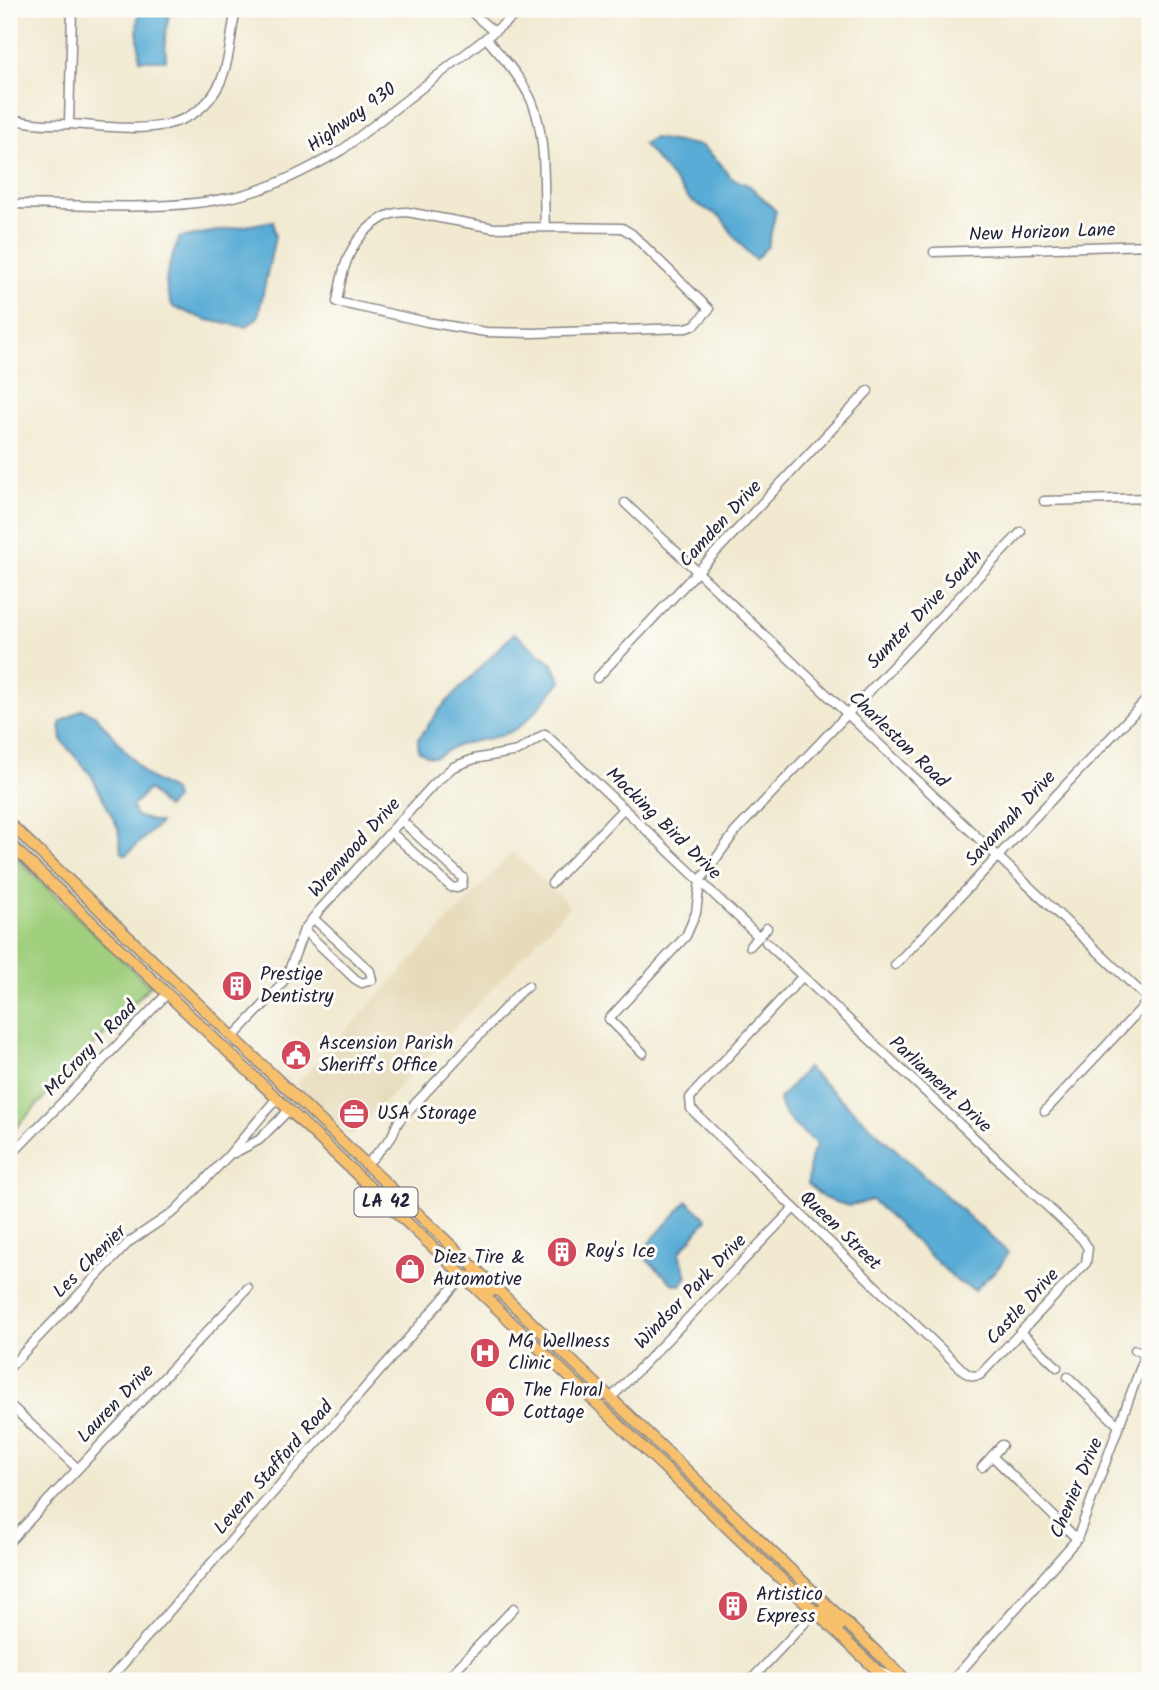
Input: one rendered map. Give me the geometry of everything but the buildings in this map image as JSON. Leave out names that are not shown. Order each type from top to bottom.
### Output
[{"type":"main road","name":"LA 42","points":[[9,823],[907,1681]]},
{"type":"main road","name":"LA 42","points":[[9,843],[289,1110],[321,1134],[463,1276],[888,1681]]},
{"type":"main road","points":[[82,914],[104,926],[127,949],[142,951]]},
{"type":"main road","points":[[167,994],[178,993],[214,1027],[233,1037]]},
{"type":"main road","points":[[277,1098],[291,1102],[321,1134],[368,1174],[388,1185]]},
{"type":"main road","points":[[463,1276],[470,1275],[493,1295],[507,1299]]},
{"type":"main road","points":[[546,1354],[562,1363],[576,1376],[592,1380]]},
{"type":"main road","points":[[815,1612],[822,1610],[851,1636],[864,1641]]},
{"type":"street","points":[[69,124],[72,9]]},
{"type":"street","points":[[9,118],[50,125],[166,126],[185,120],[201,109],[220,82],[236,9]]},
{"type":"street","points":[[468,9],[494,32]]},
{"type":"street","name":"Highway 930","points":[[9,204],[168,205],[226,199],[255,190],[342,150],[523,9]]},
{"type":"street","points":[[486,37],[517,77],[533,104],[539,132],[545,227]]},
{"type":"street","points":[[392,212],[407,212],[494,228],[545,227],[622,228],[632,234],[709,309],[695,325],[686,328],[533,334],[464,329],[337,302],[348,256],[355,242],[380,219],[392,212]]},
{"type":"street","name":"New Horizon Lane","points":[[934,252],[1150,245]]},
{"type":"street","name":"Camden Drive","points":[[597,678],[868,391]]},
{"type":"street","points":[[1044,501],[1150,498]]},
{"type":"street","name":"Charleston Road","points":[[625,503],[1150,1000]]},
{"type":"street","name":"Sumter Drive South","points":[[699,881],[735,832],[1021,532]]},
{"type":"street","name":"Savannah Drive","points":[[895,965],[1150,696]]},
{"type":"street","name":"Mocking Bird Drive","points":[[545,734],[762,940]]},
{"type":"street","name":"Wrenwood Drive","points":[[233,1037],[273,995],[287,976],[304,930],[313,918],[433,785],[453,767],[474,759],[518,751],[545,734]]},
{"type":"street","points":[[552,883],[624,808]]},
{"type":"street","points":[[392,832],[451,887],[462,885],[463,878],[402,821]]},
{"type":"street","points":[[643,1053],[608,1019],[686,936],[696,913],[699,881]]},
{"type":"street","points":[[304,930],[355,979],[362,983],[372,979],[370,971],[313,918]]},
{"type":"street","points":[[750,946],[762,940],[767,928]]},
{"type":"street","name":"Parliament Drive","points":[[762,940],[1082,1239],[1089,1252]]},
{"type":"street","name":"Queen Street","points":[[802,977],[694,1093],[690,1104],[695,1113],[794,1209],[966,1373],[973,1376]]},
{"type":"street","points":[[367,1164],[391,1138],[398,1122],[429,1087],[528,986]]},
{"type":"street","name":"McCrory 1 Road","points":[[9,1157],[167,994]]},
{"type":"street","points":[[1045,1111],[1150,1000]]},
{"type":"street","name":"Les Chenier","points":[[9,1368],[130,1242],[175,1211],[228,1156],[277,1098]]},
{"type":"street","name":"Les Chenier","points":[[228,1156],[259,1140],[289,1110]]},
{"type":"street","name":"Windsor Park Drive","points":[[611,1398],[794,1209]]},
{"type":"street","name":"Castle Drive","points":[[973,1376],[985,1371],[1086,1263],[1089,1252]]},
{"type":"street","name":"Levern Stafford Road","points":[[108,1681],[463,1276]]},
{"type":"street","name":"Lauren Drive","points":[[9,1542],[248,1288]]},
{"type":"street","points":[[1021,1332],[1057,1367]]},
{"type":"street","points":[[1135,1350],[1148,1354]]},
{"type":"street","name":"Chenier Drive","points":[[952,1681],[1077,1539],[1148,1354]]},
{"type":"street","points":[[1068,1377],[1119,1426]]},
{"type":"street","points":[[9,1404],[77,1468]]},
{"type":"street","points":[[982,1466],[1002,1445]]},
{"type":"street","points":[[992,1456],[1077,1539]]},
{"type":"street","points":[[445,1681],[513,1608]]},
{"type":"street","points":[[750,1681],[815,1612]]},
{"type":"street","points":[[874,1668],[896,1681]]},
{"type":"shaded area","points":[[513,852],[570,906],[352,1137],[296,1084]]},
{"type":"green space","points":[[9,851],[150,986],[9,1135]]},
{"type":"water","points":[[139,9],[170,9],[165,37],[166,60],[140,60],[137,27]]},
{"type":"water","points":[[653,138],[702,146],[731,178],[750,186],[776,211],[768,246],[755,260],[721,217],[691,201],[643,144]]},
{"type":"water","points":[[273,221],[275,237],[258,317],[246,327],[207,320],[173,307],[166,280],[179,238]]},
{"type":"water","points":[[514,633],[552,663],[561,681],[531,716],[512,731],[460,745],[435,757],[418,750],[418,739],[441,708]]},
{"type":"water","points":[[82,709],[96,716],[146,775],[173,791],[175,799],[166,808],[148,789],[132,807],[136,816],[160,823],[126,855],[121,852],[118,828],[91,775],[62,741],[60,723]]},
{"type":"water","points":[[807,1068],[1008,1253],[999,1267],[975,1290],[958,1282],[872,1200],[848,1206],[824,1198],[808,1184],[810,1158],[817,1144],[788,1119],[779,1099]]},
{"type":"water","points":[[687,1201],[707,1219],[679,1253],[687,1276],[681,1285],[672,1283],[640,1253]]},
{"type":"place","name":"Prestige Dentistry","points":[[237,986]]},
{"type":"place","name":"Ascension Parish Sheriff's Office","points":[[296,1055]]},
{"type":"place","name":"USA Storage","points":[[354,1114]]},
{"type":"place","name":"Roy's Ice","points":[[562,1252]]},
{"type":"place","name":"Diez Tire & Automotive","points":[[410,1269]]},
{"type":"place","name":"MG Wellness Clinic","points":[[485,1353]]},
{"type":"place","name":"The Floral Cottage","points":[[500,1402]]},
{"type":"place","name":"Artistico Express","points":[[733,1606]]}]
